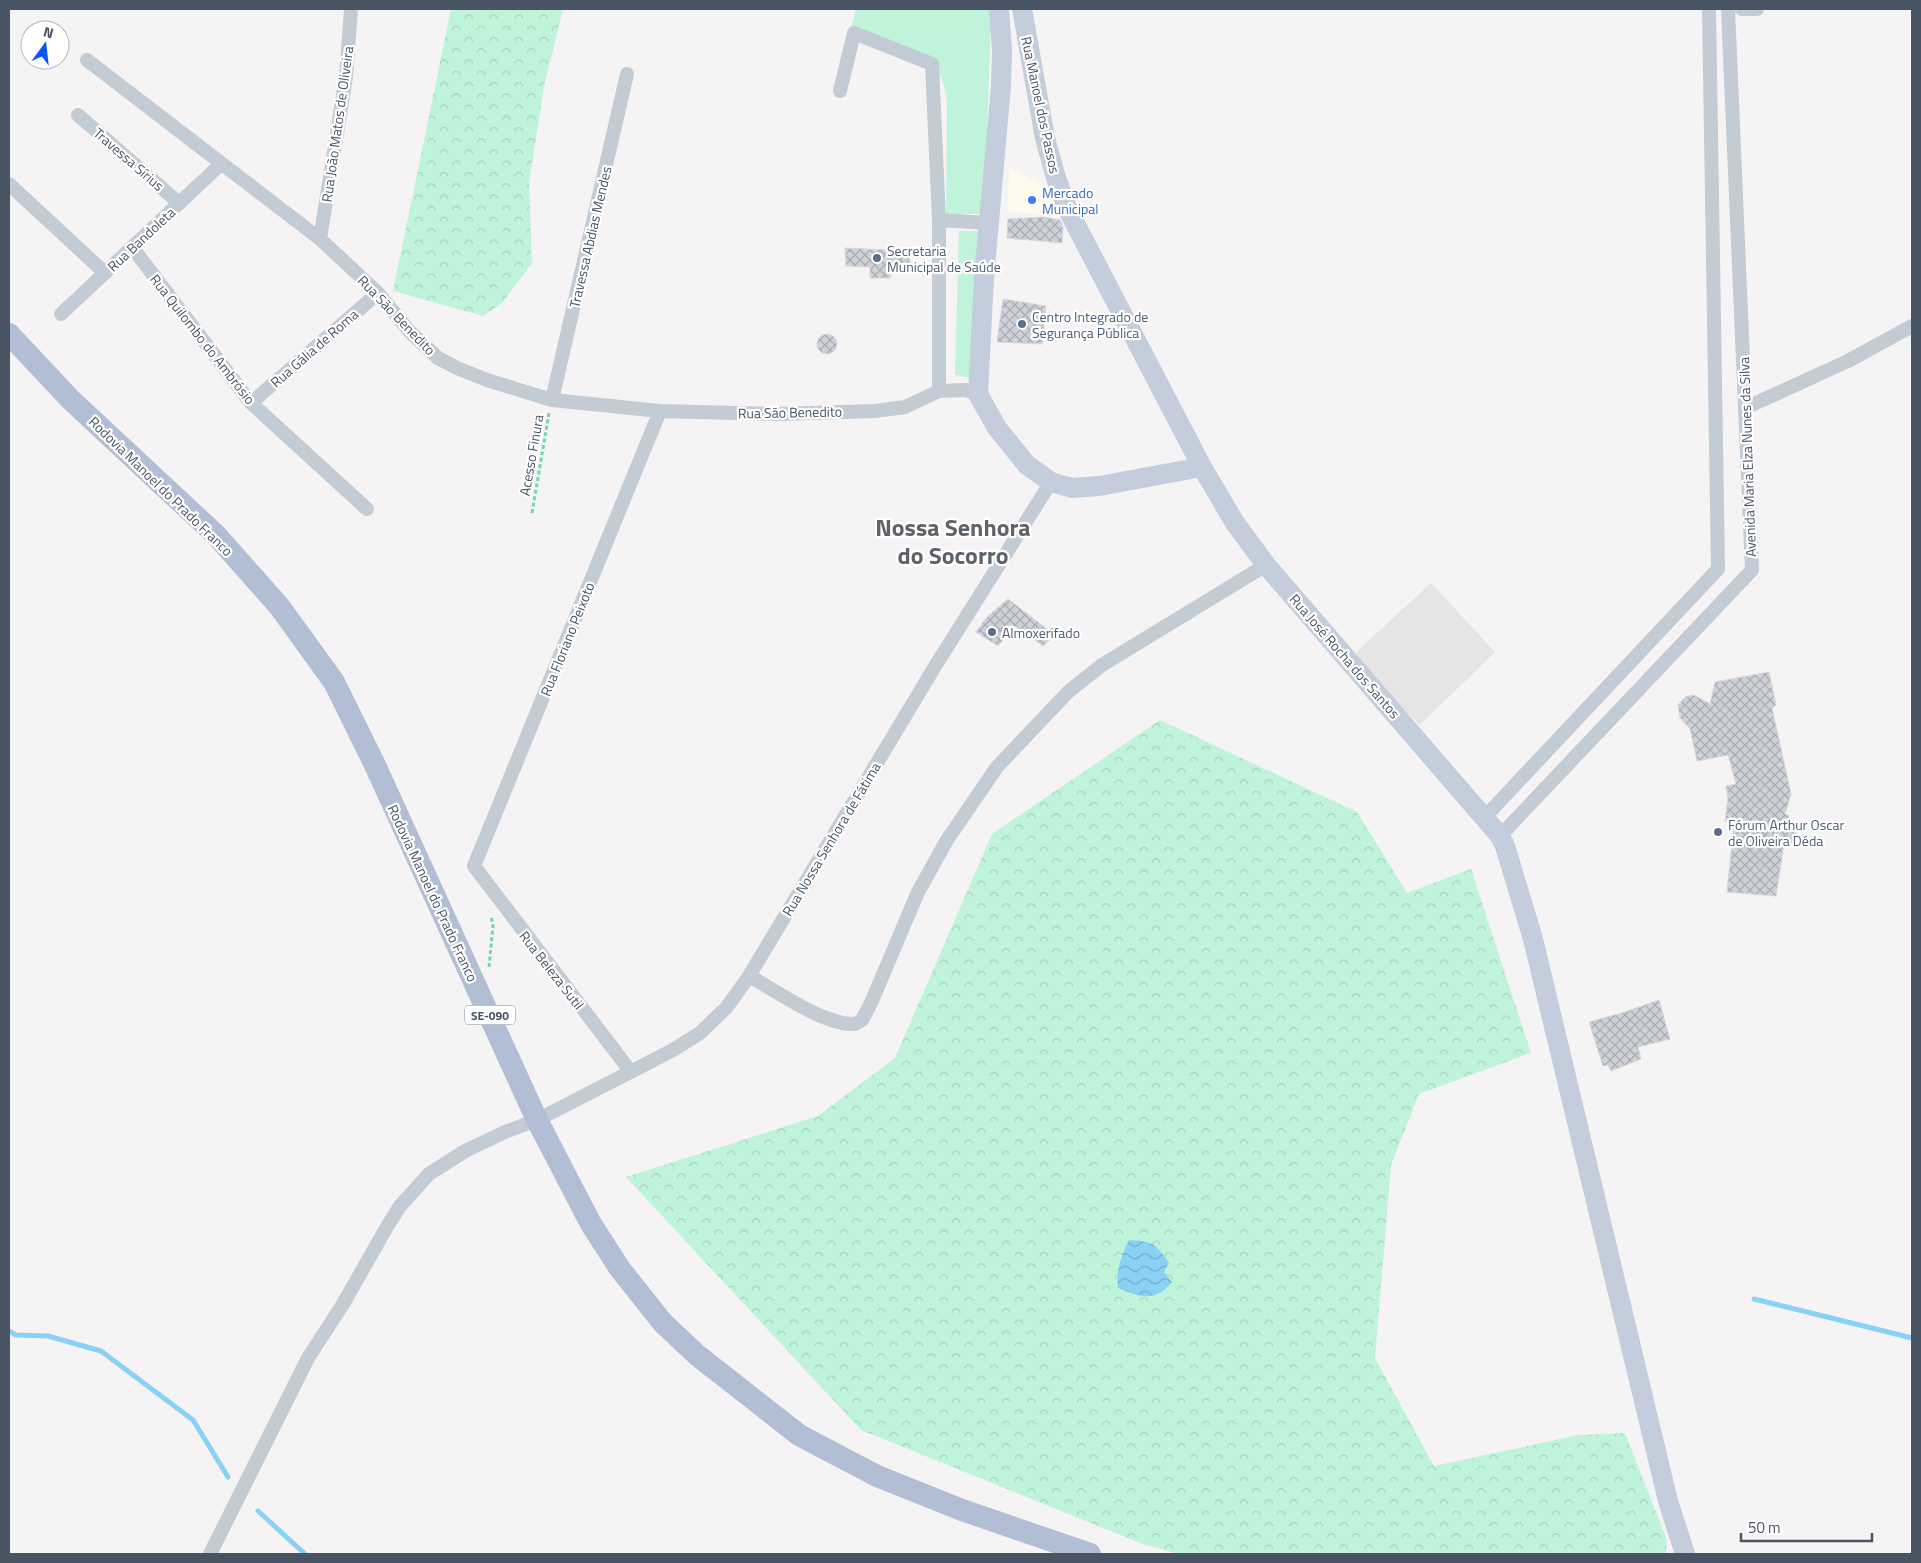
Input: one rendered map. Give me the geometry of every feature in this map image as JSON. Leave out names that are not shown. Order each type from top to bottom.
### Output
[{"type":"main road","name":"Rodovia Manoel do Prado Franco","points":[[9,334],[71,400],[216,535],[279,606],[334,682],[480,993],[537,1120],[591,1224],[620,1269],[663,1323],[744,1394],[799,1435],[877,1476],[962,1510],[1090,1554]]},
{"type":"street","name":"Rua João Matos de Oliveira","points":[[320,240],[346,77],[351,9]]},
{"type":"street","points":[[999,9],[1002,50],[1001,86],[984,278],[978,394],[997,428],[1027,465],[1051,482],[1072,488],[1099,486],[1202,467]]},
{"type":"street","name":"Rua Manoel dos Passos","points":[[1022,9],[1045,138],[1056,178],[1092,257],[1202,467]]},
{"type":"street","name":"Avenida Maria Elza Nunes da Silva","points":[[1484,818],[1718,569],[1709,9]]},
{"type":"street","name":"Avenida Maria Elza Nunes da Silva","points":[[1500,836],[1752,570],[1728,9]]},
{"type":"street","points":[[1742,9],[1757,9]]},
{"type":"street","points":[[840,92],[854,32],[932,64],[939,220],[939,391]]},
{"type":"street","name":"Rua São Benedito","points":[[87,60],[320,240],[378,293],[410,332],[438,358],[456,368],[487,380],[552,400],[660,411],[778,414],[875,411],[905,407],[939,391],[966,390],[978,394]]},
{"type":"street","name":"Travessa Abdias Mendes","points":[[552,400],[627,74]]},
{"type":"street","name":"Travessa Sírius","points":[[78,115],[179,203]]},
{"type":"street","name":"Rua Bandoleta","points":[[60,314],[221,164]]},
{"type":"street","points":[[9,184],[105,273]]},
{"type":"street","points":[[939,220],[989,223]]},
{"type":"street","name":"Rua Quilombo do Ambrósio","points":[[132,247],[251,403],[367,509]]},
{"type":"street","name":"Rua Gália de Roma","points":[[251,403],[378,293]]},
{"type":"street","points":[[1745,408],[1848,361],[1912,326]]},
{"type":"street","name":"Rua Floriano Peixoto","points":[[474,866],[660,411]]},
{"type":"street","name":"Rua José Rocha dos Santos","points":[[1202,467],[1235,523],[1266,565],[1500,836]]},
{"type":"street","name":"Rua Nossa Senhora de Fátima","points":[[210,1554],[308,1358],[343,1304],[400,1206],[428,1174],[465,1151],[537,1120],[674,1050],[700,1033],[727,1007],[749,976],[934,668],[1051,482]]},
{"type":"street","points":[[749,976],[818,1014],[837,1022],[855,1024],[862,1020],[918,892],[947,840],[997,767],[1068,692],[1102,665],[1266,565]]},
{"type":"street","points":[[1500,836],[1534,939],[1668,1501],[1685,1554]]},
{"type":"street","name":"Rua Beleza Sutil","points":[[474,866],[631,1072]]},
{"type":"path","name":"Acesso Finura","points":[[532,513],[552,400]]},
{"type":"path","points":[[480,993],[488,970],[493,926],[486,884]]},
{"type":"shaded area","name":"Mercado Municipal","points":[[1009,168],[1050,188],[1063,217],[1008,211]]},
{"type":"shaded area","points":[[1431,583],[1495,652],[1420,725],[1351,657]]},
{"type":"green space","points":[[451,9],[563,9],[544,86],[529,183],[532,263],[503,302],[483,316],[393,291]]},
{"type":"green space","points":[[856,9],[990,9],[984,214],[946,214],[947,102],[944,86],[935,61],[851,28]]},
{"type":"green space","points":[[959,231],[978,231],[971,378],[955,375]]},
{"type":"green space","points":[[1160,720],[1357,812],[1407,893],[1471,869],[1531,1053],[1419,1094],[1391,1165],[1375,1358],[1434,1466],[1578,1435],[1625,1433],[1667,1540],[1666,1554],[1178,1554],[1140,1543],[861,1430],[626,1177],[818,1116],[895,1058],[992,834]]},
{"type":"water","points":[[1129,1240],[1143,1241],[1153,1245],[1161,1252],[1169,1263],[1164,1272],[1172,1282],[1166,1289],[1153,1296],[1140,1296],[1118,1288],[1120,1263]]},
{"type":"building","points":[[1043,217],[1060,220],[1063,227],[1062,243],[1007,238],[1008,219]]},
{"type":"building","name":"Secretaria Municipal de Saúde","points":[[845,248],[908,251],[911,268],[892,267],[890,278],[870,278],[870,267],[846,266]]},
{"type":"building","name":"Centro Integrado de Segurança Pública","points":[[1003,299],[1046,306],[1042,344],[997,342]]},
{"type":"building","points":[[827,334],[834,337],[837,344],[834,351],[827,354],[820,351],[817,344],[820,337]]},
{"type":"building","points":[[1008,599],[1055,635],[1043,646],[1015,626],[998,646],[976,632],[987,617]]},
{"type":"building","points":[[1769,672],[1776,705],[1772,708],[1791,794],[1785,814],[1789,816],[1784,828],[1796,829],[1795,843],[1784,844],[1776,896],[1727,892],[1734,823],[1725,821],[1728,799],[1726,786],[1736,784],[1728,755],[1697,761],[1690,729],[1680,718],[1678,705],[1685,697],[1694,695],[1710,704],[1715,682]]},
{"type":"building","points":[[1659,1000],[1670,1039],[1638,1047],[1641,1059],[1611,1071],[1608,1065],[1603,1066],[1589,1022]]},
{"type":"waterway","points":[[1754,1299],[1912,1338]]},
{"type":"waterway","points":[[9,1331],[16,1335],[48,1336],[101,1351],[193,1420],[228,1477]]},
{"type":"waterway","points":[[258,1511],[305,1554]]},
{"type":"place","name":"Mercado Municipal","points":[[1032,200]]},
{"type":"place","name":"Secretaria Municipal de Saúde","points":[[877,258]]},
{"type":"place","name":"Centro Integrado de Segurança Pública","points":[[1022,324]]},
{"type":"place","name":"Almoxerifado","points":[[992,632]]},
{"type":"place","name":"Fórum Arthur Oscar de Oliveira Déda","points":[[1718,832]]},
{"type":"district","name":"Nossa Senhora do Socorro","points":[[953,541]]}]
